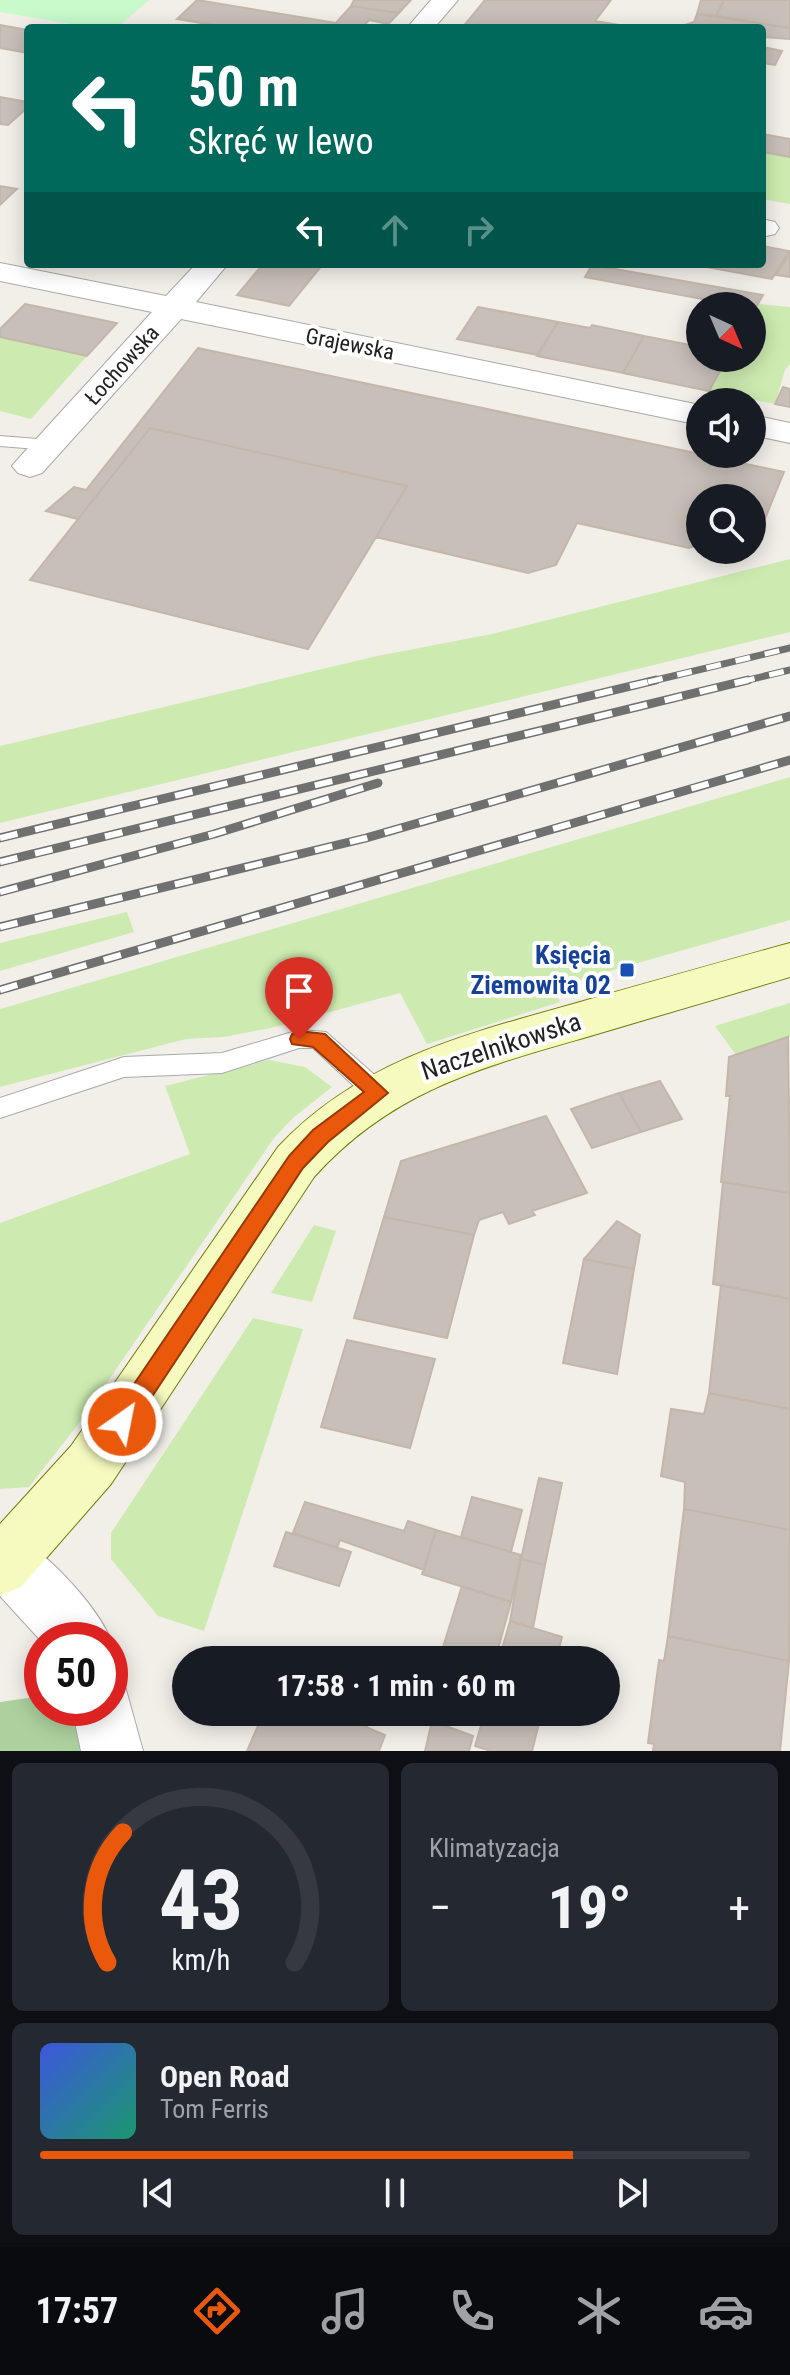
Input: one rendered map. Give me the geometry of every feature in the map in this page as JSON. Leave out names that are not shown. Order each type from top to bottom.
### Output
[{"type":"main road","name":"Naczelnikowska","points":[[2,1560],[91,1465],[296,1162],[320,1136],[378,1093],[422,1069],[463,1054],[790,960]]},
{"type":"street","points":[[424,24],[445,0]]},
{"type":"street","name":"Łochowska","points":[[40,456],[209,268]]},
{"type":"street","name":"Grajewska","points":[[0,272],[686,412]]},
{"type":"street","points":[[766,428],[790,433]]},
{"type":"street","points":[[2,1560],[63,1622]]},
{"type":"street","points":[[107,1726],[112,1751]]},
{"type":"lane","points":[[0,441],[40,456]]},
{"type":"lane","points":[[0,1108],[124,1067],[222,1063],[299,1039],[318,1039],[378,1093]]},
{"type":"green space","points":[[0,0],[149,0],[122,24],[70,24],[0,12]]},
{"type":"green space","points":[[766,154],[790,157],[790,204],[766,200]]},
{"type":"green space","points":[[766,305],[790,307],[790,364],[785,370],[775,404],[766,402],[766,388],[711,388],[719,372],[766,372]]},
{"type":"green space","points":[[0,337],[87,356],[31,419],[0,411]]},
{"type":"green space","points":[[790,559],[790,632],[0,823],[0,746],[377,656],[492,634]]},
{"type":"green space","points":[[790,777],[790,920],[553,987],[560,1002],[427,1044],[400,993],[271,1028],[224,1037],[186,1039],[0,1087],[0,1009]]},
{"type":"green space","points":[[127,912],[134,932],[0,971],[0,943]]},
{"type":"green space","points":[[790,1003],[790,1037],[736,1055],[715,1026]]},
{"type":"green space","points":[[269,1060],[305,1067],[332,1087],[293,1118],[274,1138],[80,1422],[29,1487],[0,1489],[0,1223],[190,1154],[165,1086]]},
{"type":"green space","points":[[314,1225],[336,1231],[312,1302],[271,1293]]},
{"type":"green space","points":[[253,1318],[303,1329],[204,1631],[158,1616],[111,1559],[111,1533]]},
{"type":"green space","points":[[24,1699],[24,1726],[82,1726],[89,1751],[0,1751],[0,1702]]},
{"type":"building","points":[[197,0],[336,23],[351,6],[399,13],[388,24],[369,20],[366,24],[208,24],[177,19]]},
{"type":"building","points":[[354,0],[411,0],[399,13],[351,6]]},
{"type":"building","points":[[485,0],[611,0],[595,21],[613,24],[465,24]]},
{"type":"building","points":[[701,0],[724,0],[716,16],[697,14]]},
{"type":"building","points":[[724,0],[790,0],[790,28],[716,16]]},
{"type":"building","points":[[697,14],[763,24],[688,24],[694,22]]},
{"type":"building","points":[[766,24],[790,28],[790,39],[766,37]]},
{"type":"building","points":[[0,25],[24,29],[24,52],[0,48]]},
{"type":"building","points":[[766,48],[782,51],[775,65],[766,64]]},
{"type":"building","points":[[0,97],[24,101],[24,111],[8,125],[0,124]]},
{"type":"building","points":[[766,135],[790,139],[790,157],[766,153]]},
{"type":"building","points":[[0,186],[17,189],[0,205]]},
{"type":"building","points":[[766,247],[789,251],[772,279],[712,268],[766,268]]},
{"type":"building","points":[[790,252],[790,277],[776,275]]},
{"type":"building","points":[[260,268],[320,268],[289,306],[237,295]]},
{"type":"building","points":[[590,268],[609,268],[746,292],[686,292],[686,296],[585,277]]},
{"type":"building","points":[[25,304],[117,323],[87,356],[0,337],[0,329]]},
{"type":"building","points":[[478,307],[558,322],[537,355],[457,339]]},
{"type":"building","points":[[558,322],[590,328],[592,325],[644,336],[623,373],[537,356]]},
{"type":"building","points":[[644,336],[686,344],[686,372],[719,372],[711,388],[695,388],[623,373]]},
{"type":"building","points":[[198,348],[686,451],[686,468],[765,468],[784,472],[766,516],[766,484],[686,484],[686,547],[577,523],[556,565],[528,573],[376,537],[407,486],[150,428],[78,519],[46,511],[74,487],[86,490]]},
{"type":"building","points":[[783,387],[790,389],[790,407],[775,404]]},
{"type":"building","points":[[150,428],[407,486],[308,649],[30,580]]},
{"type":"building","points":[[788,1037],[790,1193],[721,1182],[730,1096],[726,1096],[729,1057]]},
{"type":"building","points":[[660,1081],[682,1119],[641,1132],[619,1093]]},
{"type":"building","points":[[619,1093],[641,1132],[592,1148],[571,1109]]},
{"type":"building","points":[[546,1116],[587,1193],[532,1211],[535,1215],[509,1224],[503,1212],[479,1220],[474,1235],[384,1217],[401,1161]]},
{"type":"building","points":[[723,1182],[790,1193],[790,1299],[713,1284]]},
{"type":"building","points":[[384,1217],[474,1235],[447,1338],[354,1318]]},
{"type":"building","points":[[617,1221],[640,1235],[634,1269],[584,1259]]},
{"type":"building","points":[[584,1259],[634,1269],[617,1374],[563,1363]]},
{"type":"building","points":[[721,1285],[790,1299],[790,1409],[709,1393]]},
{"type":"building","points":[[347,1340],[435,1359],[410,1448],[321,1427]]},
{"type":"building","points":[[709,1393],[790,1409],[790,1530],[684,1509],[685,1482],[661,1476],[671,1409],[704,1414]]},
{"type":"building","points":[[539,1478],[562,1483],[545,1565],[521,1559]]},
{"type":"building","points":[[472,1497],[522,1510],[511,1552],[461,1537]]},
{"type":"building","points":[[305,1502],[404,1531],[408,1521],[436,1530],[424,1570],[340,1540],[337,1548],[293,1533]]},
{"type":"building","points":[[684,1509],[790,1530],[789,1661],[668,1636]]},
{"type":"building","points":[[436,1530],[521,1555],[511,1602],[422,1574]]},
{"type":"building","points":[[286,1532],[351,1552],[339,1586],[274,1566]]},
{"type":"building","points":[[521,1559],[545,1565],[533,1628],[510,1621]]},
{"type":"building","points":[[462,1586],[511,1602],[499,1646],[443,1646]]},
{"type":"building","points":[[510,1621],[562,1637],[560,1646],[503,1646]]},
{"type":"building","points":[[668,1636],[789,1661],[780,1751],[653,1751],[654,1744],[648,1743],[659,1660],[664,1661]]},
{"type":"building","points":[[258,1726],[364,1726],[385,1735],[379,1751],[247,1751]]},
{"type":"building","points":[[431,1726],[446,1726],[473,1736],[469,1751],[425,1751]]},
{"type":"building","points":[[481,1726],[538,1726],[532,1751],[491,1751],[475,1746]]},
{"type":"railway","points":[[648,682],[790,648]]},
{"type":"railway","points":[[740,682],[790,670]]},
{"type":"railway","points":[[0,838],[656,680]]},
{"type":"railway","points":[[0,862],[748,680]]},
{"type":"railway","points":[[0,927],[366,838],[790,716]]},
{"type":"railway","points":[[0,990],[790,760]]},
{"type":"railway","points":[[0,892],[214,834],[378,783]]},
{"type":"place","name":"Księcia Ziemowita 02","points":[[627,970]]},
{"type":"route","points":[[122,1422],[273,1192],[296,1162],[320,1136],[378,1093],[318,1039],[299,1039]]}]
